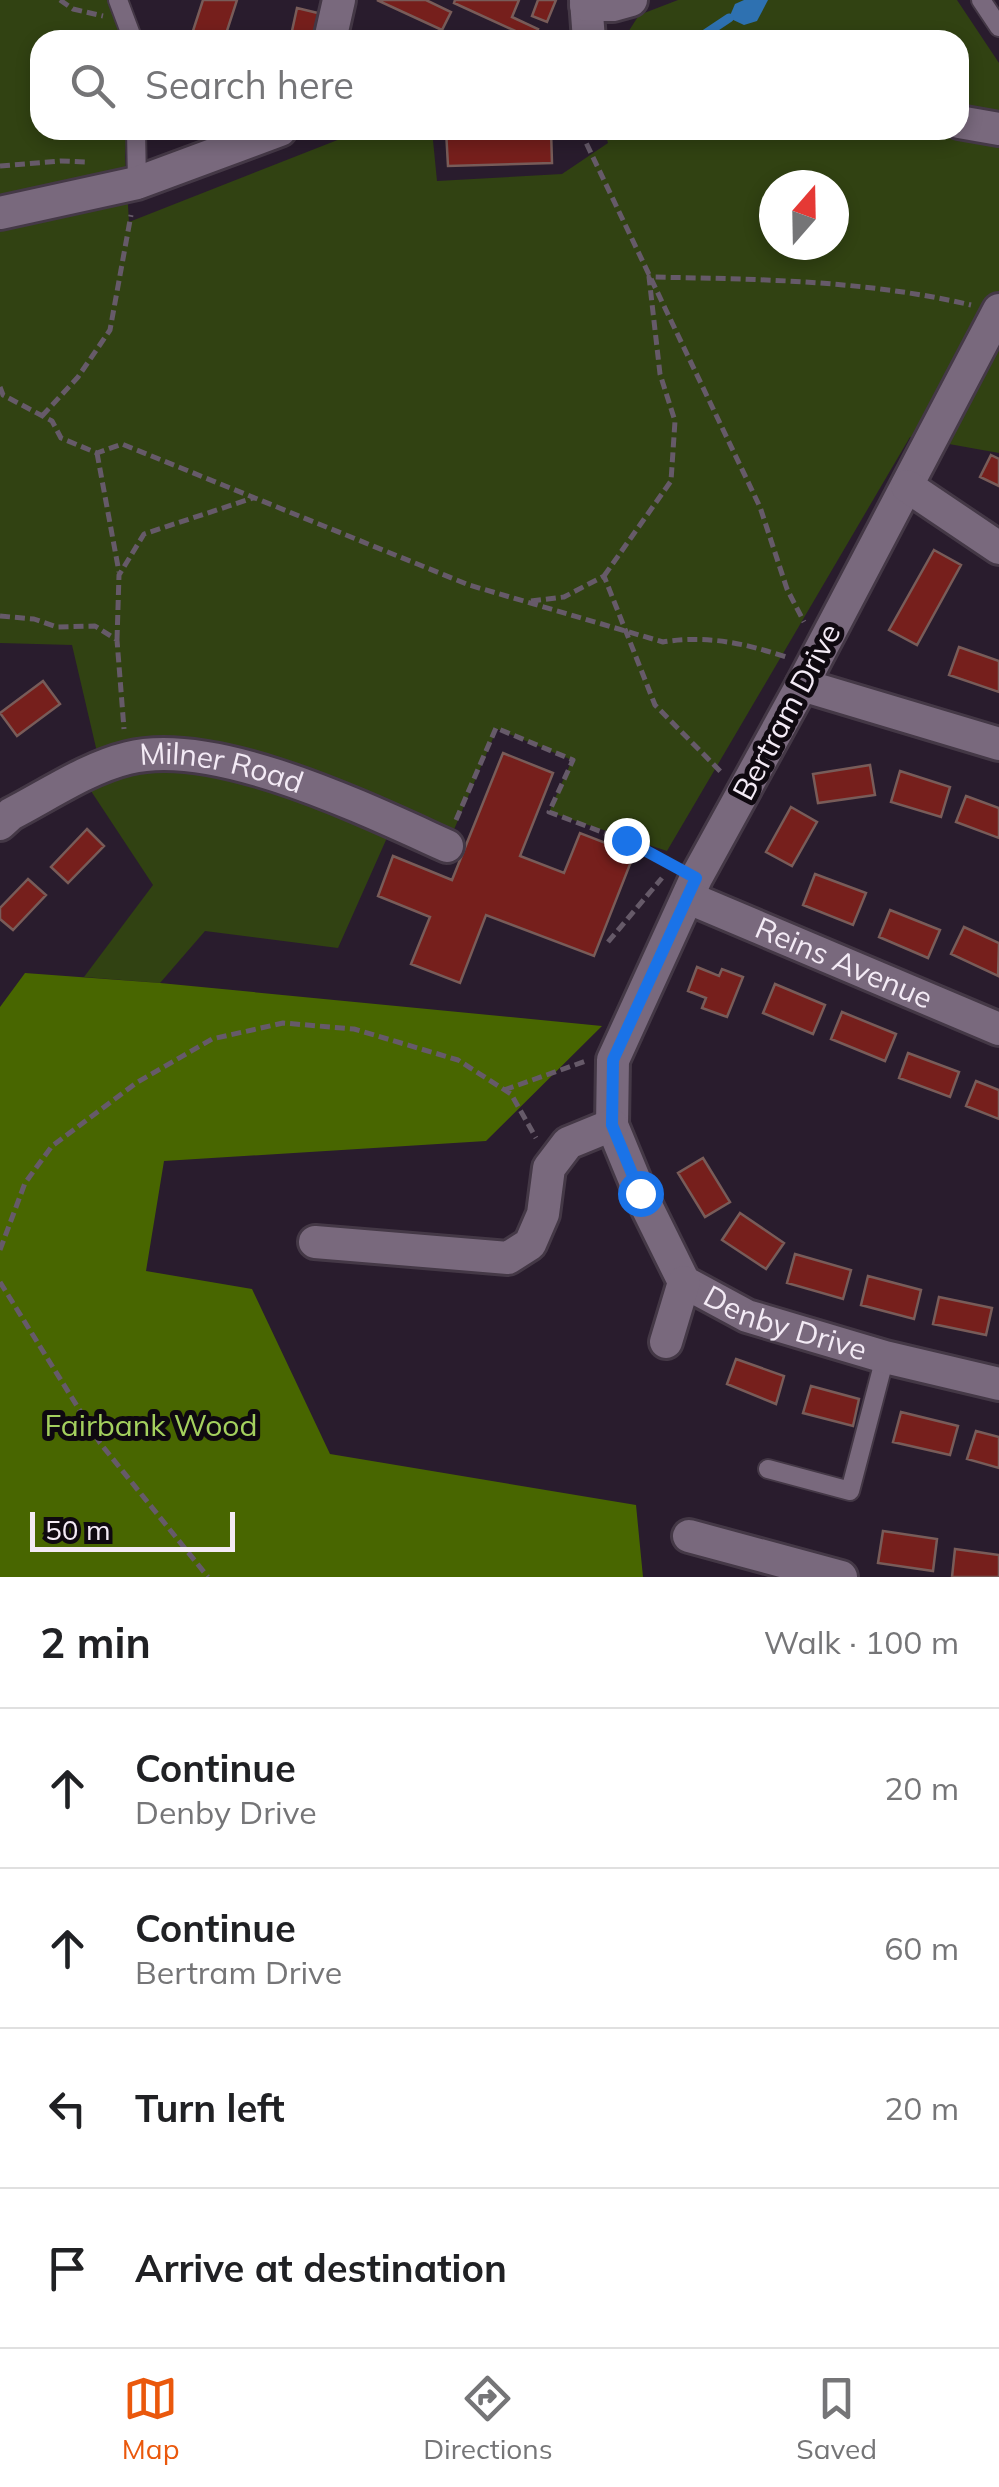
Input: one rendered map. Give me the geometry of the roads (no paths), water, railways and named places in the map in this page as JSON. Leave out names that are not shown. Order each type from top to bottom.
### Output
[{"type":"street","points":[[332,30],[339,0]]},
{"type":"street","points":[[588,30],[586,3],[613,5],[631,0]]},
{"type":"street","points":[[969,124],[999,129]]},
{"type":"street","points":[[0,212],[246,140]]},
{"type":"street","name":"Bertram Drive","points":[[612,1125],[613,1060],[686,880],[742,794],[999,310]]},
{"type":"street","points":[[908,486],[999,548]]},
{"type":"street","points":[[811,668],[999,744]]},
{"type":"street","name":"Milner Road","points":[[0,824],[11,814],[100,767],[157,752],[202,755],[359,806],[446,846]]},
{"type":"street","name":"Reins Avenue","points":[[686,880],[999,1028]]},
{"type":"street","points":[[315,1242],[508,1258],[530,1244],[543,1214],[550,1168],[568,1143],[612,1125]]},
{"type":"street","name":"Denby Drive","points":[[612,1125],[684,1282],[747,1316],[885,1357],[999,1384]]},
{"type":"street","points":[[666,1342],[684,1282]]},
{"type":"street","points":[[689,1536],[842,1577]]},
{"type":"lane","points":[[118,0],[129,30]]},
{"type":"lane","points":[[981,0],[999,27]]},
{"type":"lane","points":[[136,140],[136,172]]},
{"type":"lane","points":[[768,1469],[850,1491],[885,1357]]},
{"type":"water","points":[[768,0],[757,21],[744,25],[729,18],[735,4]]},
{"type":"waterway","points":[[711,30],[729,18]]},
{"type":"park label","name":"Fairbank Wood","points":[[151,1426]]}]
